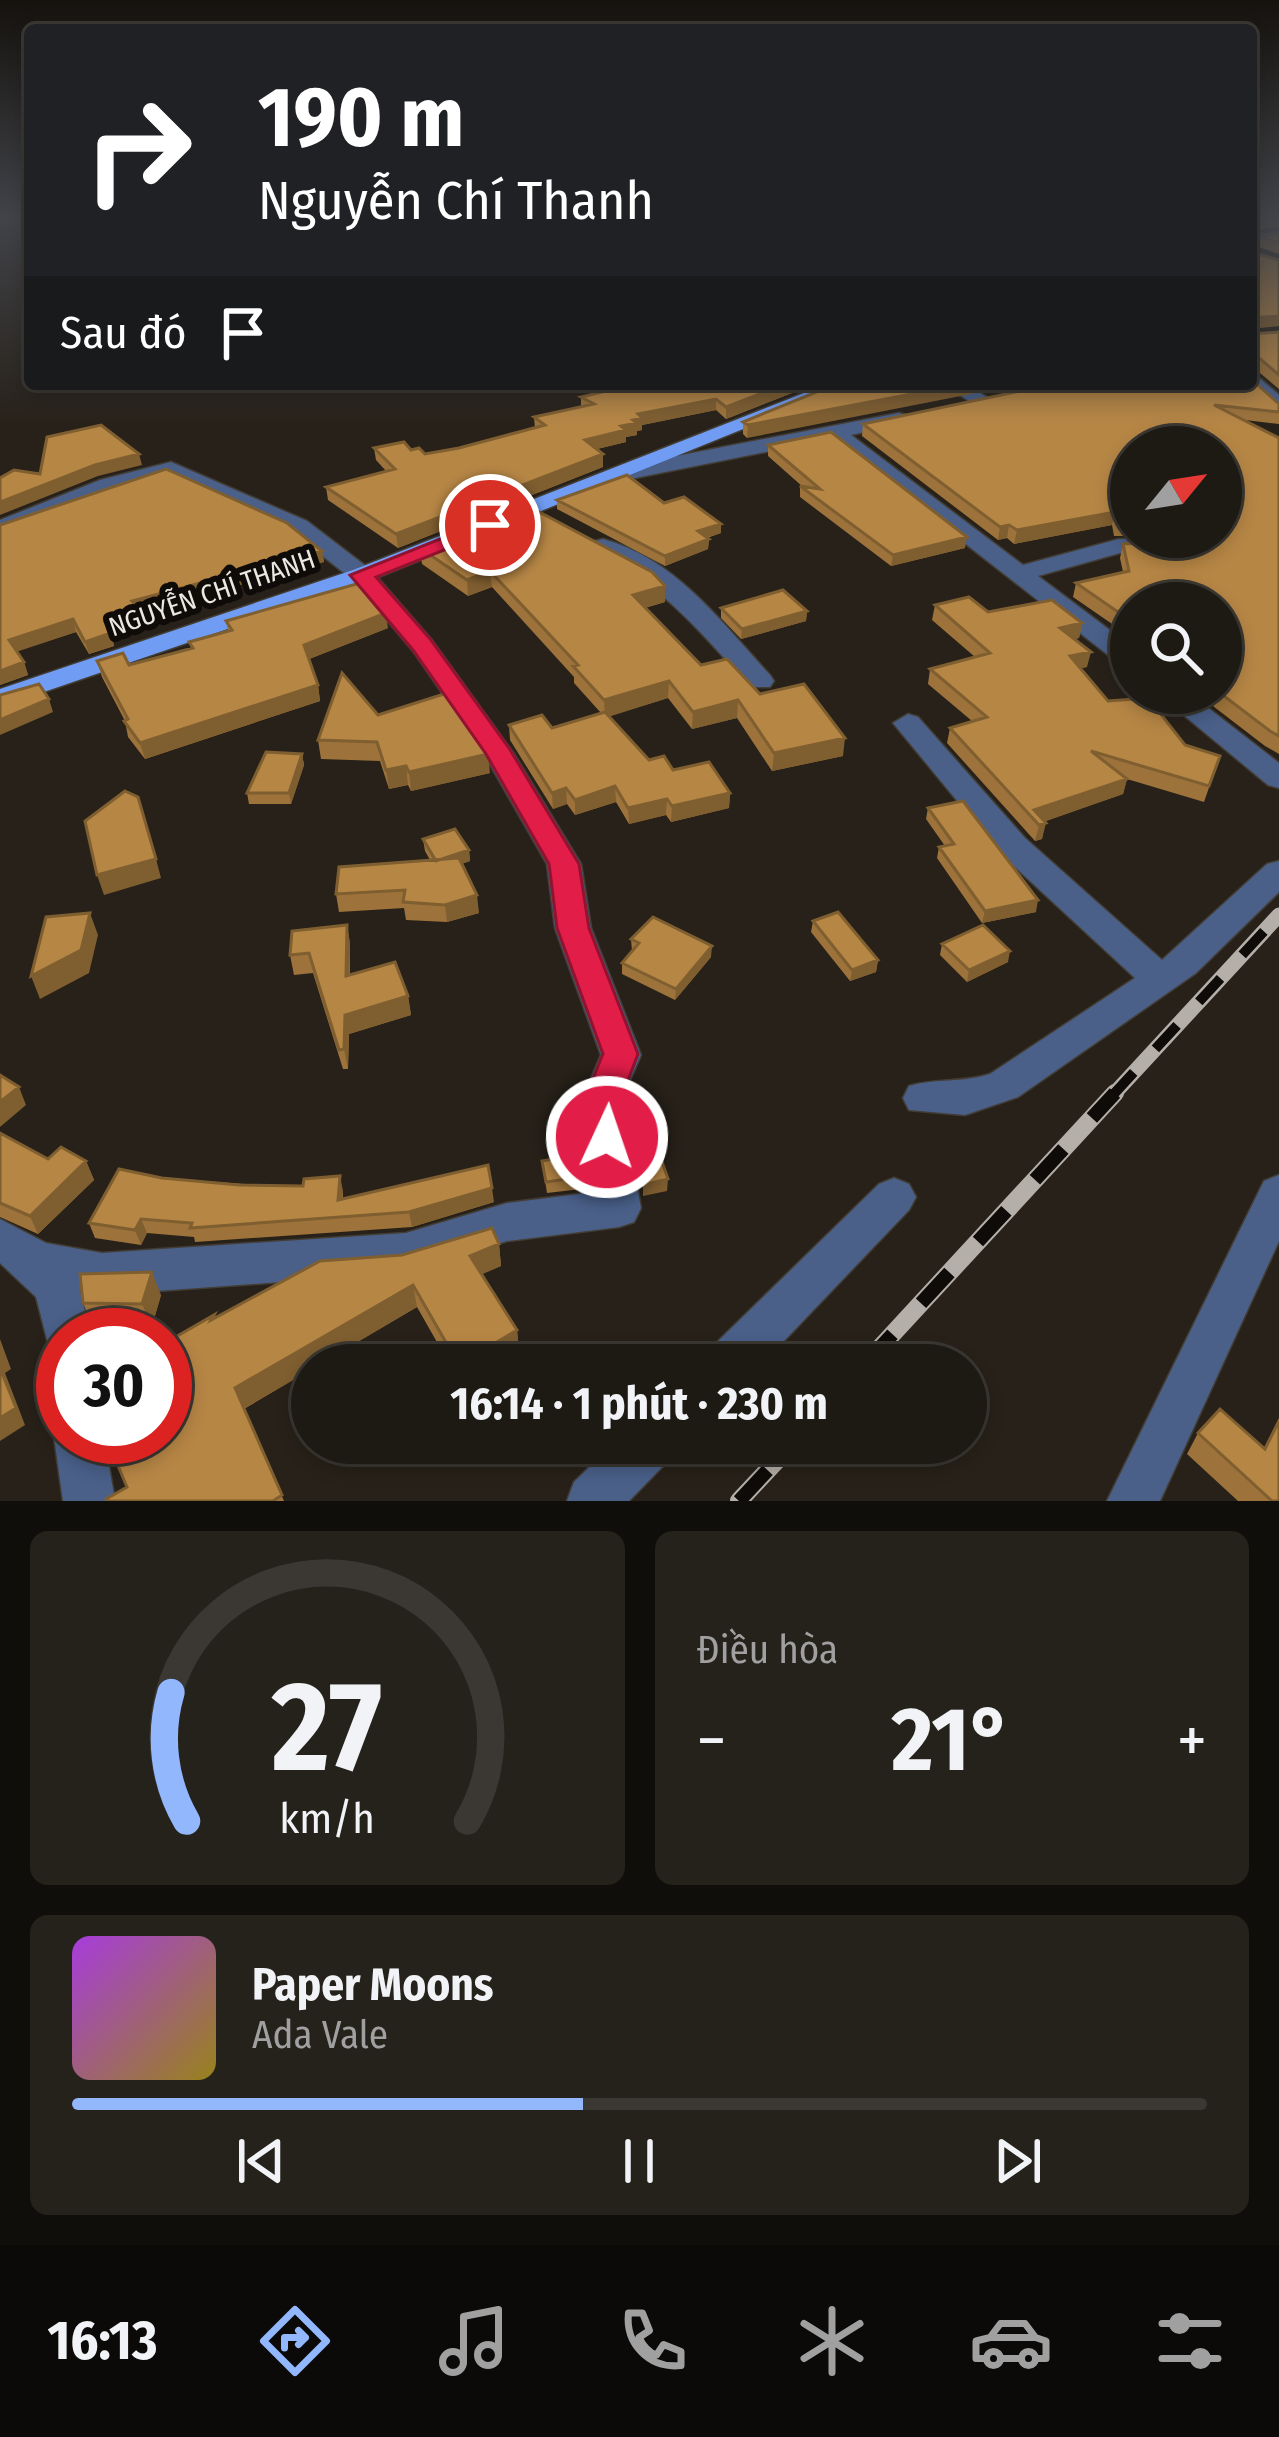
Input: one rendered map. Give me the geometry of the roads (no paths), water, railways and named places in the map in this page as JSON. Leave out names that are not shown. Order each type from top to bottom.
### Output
[{"type":"main road","name":"NGUYỄN CHÍ THANH","points":[[0,698],[362,575],[553,519],[625,473],[829,390]]},
{"type":"street","points":[[1257,383],[1279,407]]},
{"type":"street","points":[[963,390],[986,403]]},
{"type":"street","points":[[625,473],[1010,399]]},
{"type":"street","points":[[835,432],[1110,643]]},
{"type":"street","points":[[0,528],[108,485],[171,468],[279,515],[362,575],[422,645],[499,754],[564,864],[573,928],[621,1054],[601,1101],[619,1208],[507,1222],[406,1253],[102,1274],[40,1262],[0,1239]]},
{"type":"street","points":[[553,519],[664,580],[760,682]]},
{"type":"street","points":[[1020,573],[1110,548]]},
{"type":"street","points":[[1198,714],[1279,778]]},
{"type":"street","points":[[908,723],[1012,846],[1160,980]]},
{"type":"street","points":[[923,1098],[965,1099],[1004,1086],[1184,964],[1279,872]]},
{"type":"street","points":[[1133,1501],[1279,1193]]},
{"type":"street","points":[[749,1344],[894,1197]]},
{"type":"street","points":[[40,1262],[62,1294],[64,1308]]},
{"type":"street","points":[[83,1464],[89,1501]]},
{"type":"street","points":[[593,1501],[629,1464]]},
{"type":"railway","points":[[1112,1096],[1279,915]]},
{"type":"railway","points":[[883,1344],[1115,1093]]},
{"type":"railway","points":[[739,1501],[773,1464]]}]
